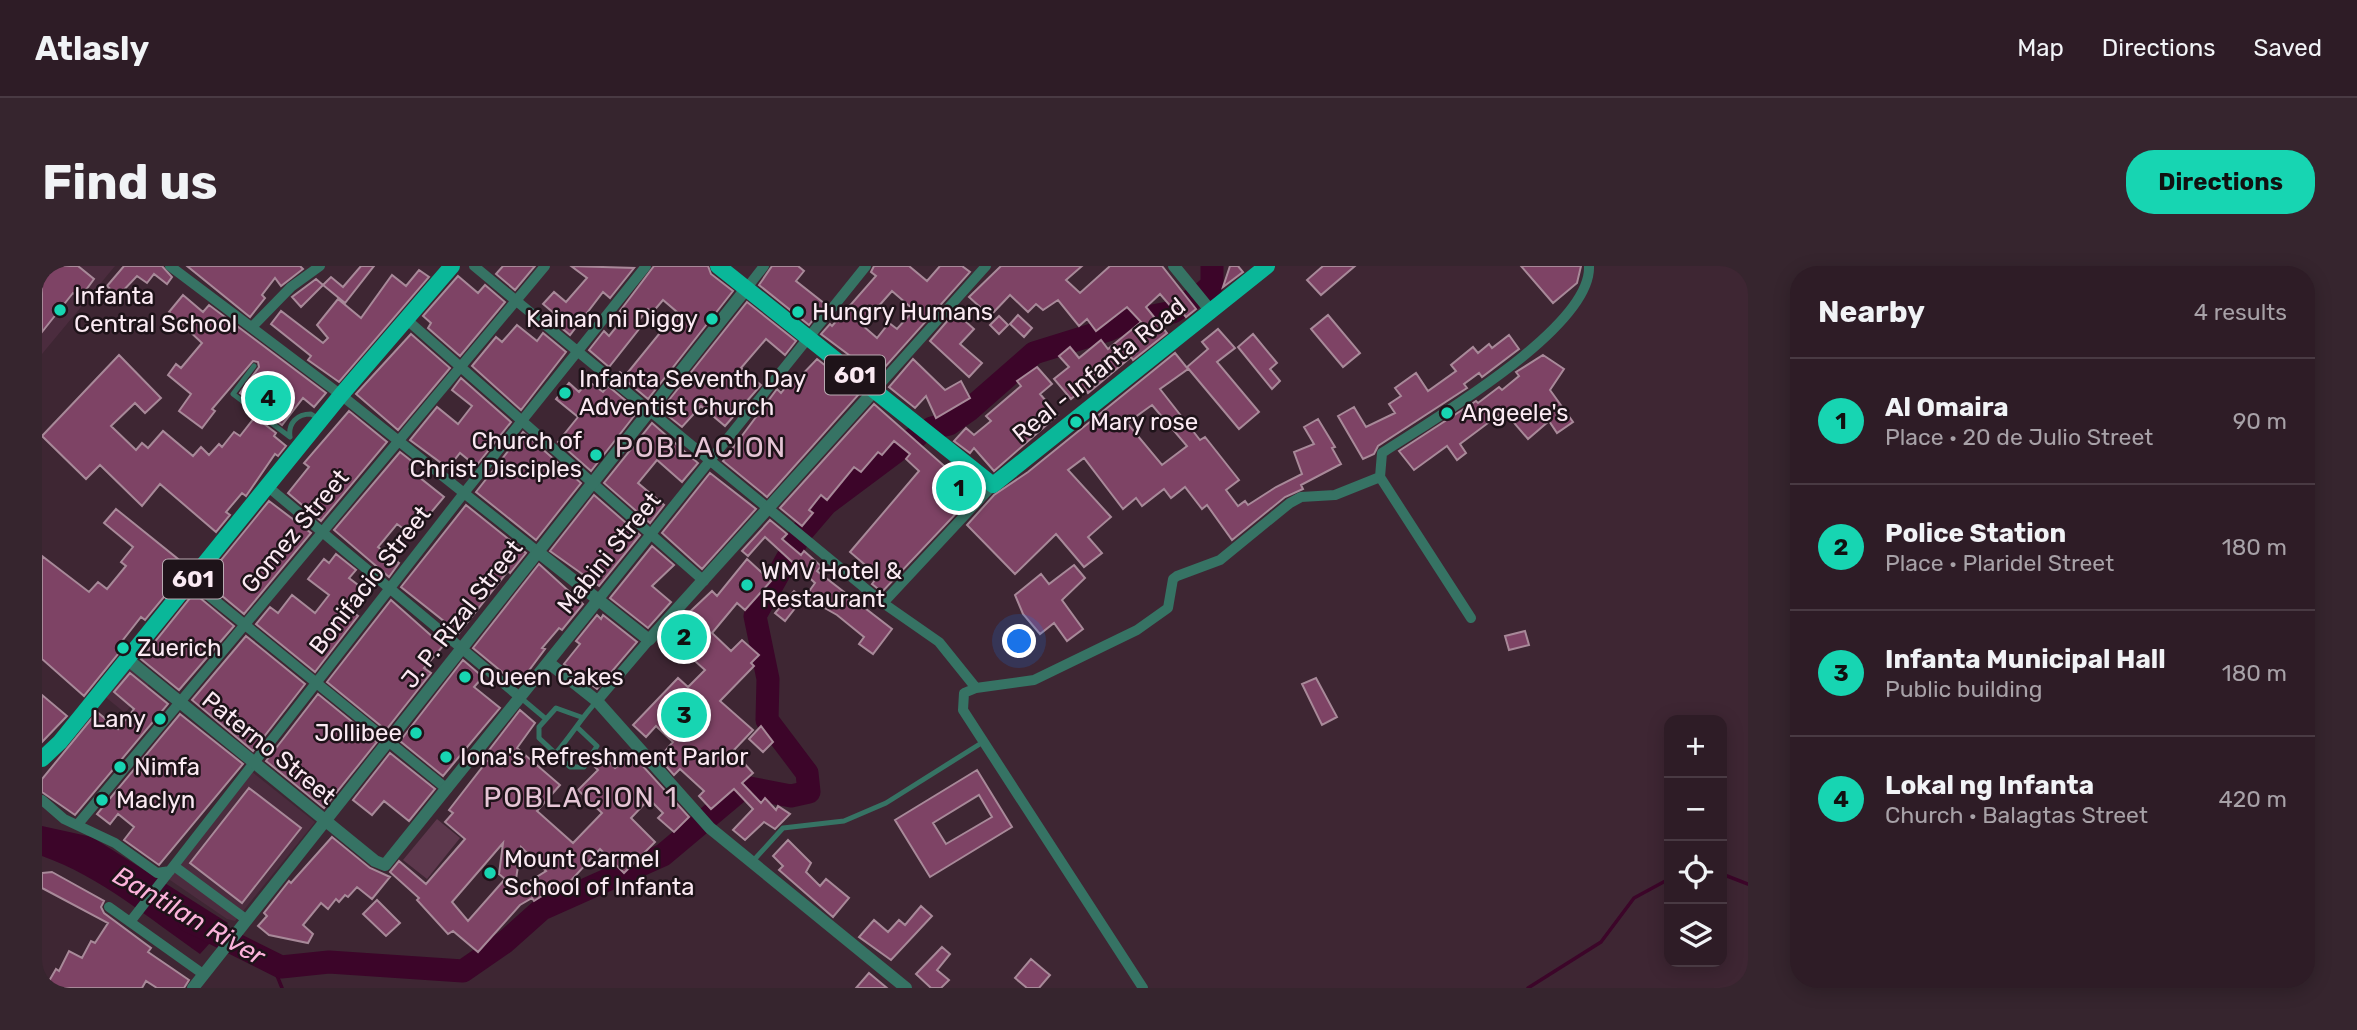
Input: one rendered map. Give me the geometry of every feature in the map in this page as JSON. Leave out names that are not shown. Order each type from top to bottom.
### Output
[{"type":"main road","name":"601","points":[[42,759],[60,743],[267,486],[294,442],[320,421],[453,266]]},
{"type":"main road","name":"601","points":[[718,266],[993,485]]},
{"type":"main road","name":"Real - Infanta Road","points":[[993,485],[1267,266]]},
{"type":"street","points":[[170,266],[341,395],[649,639]]},
{"type":"street","points":[[252,327],[290,287],[320,266]]},
{"type":"street","points":[[474,266],[883,603],[939,642],[976,688]]},
{"type":"street","name":"Gomez Street","points":[[78,824],[545,266]]},
{"type":"street","name":"Bonifacio Street","points":[[132,920],[464,493],[646,266]]},
{"type":"street","name":"J. P. Rizal Street","points":[[193,988],[764,266]]},
{"type":"street","name":"Mabini Street","points":[[385,865],[866,266]]},
{"type":"street","points":[[1174,266],[1210,310]]},
{"type":"street","points":[[1471,618],[1380,477],[1382,453],[1527,356],[1578,299],[1589,273],[1589,266]]},
{"type":"street","points":[[597,701],[649,639],[769,509],[983,267]]},
{"type":"street","points":[[406,319],[704,581]]},
{"type":"street","points":[[1143,988],[963,710],[964,693],[976,688],[1034,680],[1137,630],[1168,608],[1173,579],[1220,560],[1290,503],[1301,497],[1335,495],[1380,477]]},
{"type":"street","points":[[883,603],[993,485]]},
{"type":"street","points":[[267,486],[521,698]]},
{"type":"street","points":[[191,581],[447,789]]},
{"type":"street","name":"Paterno Street","points":[[127,659],[375,861],[385,865]]},
{"type":"street","points":[[549,663],[597,701],[710,828],[906,988]]},
{"type":"street","points":[[42,800],[64,820],[78,824],[115,843],[157,873],[169,872],[245,924]]},
{"type":"street","points":[[108,907],[207,969]]},
{"type":"lane","points":[[254,366],[233,394],[294,442]]},
{"type":"lane","points":[[521,698],[546,719]]},
{"type":"lane","points":[[555,754],[597,701]]},
{"type":"lane","points":[[578,728],[597,746],[584,767],[570,767],[539,738],[539,727],[556,708],[581,718]]},
{"type":"lane","points":[[751,863],[783,828],[844,821],[886,803],[983,742]]},
{"type":"shaded area","name":"Infanta Central School","points":[[42,266],[115,266],[42,354]]},
{"type":"shaded area","points":[[129,664],[151,682],[125,713],[103,695]]},
{"type":"shaded area","points":[[251,771],[315,822],[235,921],[227,919],[167,878]]},
{"type":"shaded area","points":[[437,819],[460,838],[427,879],[403,860]]},
{"type":"water","points":[[42,826],[92,837],[228,923],[200,954],[105,887],[42,856]]},
{"type":"building","points":[[42,266],[78,266],[94,279],[80,298],[73,293],[42,332]]},
{"type":"building","points":[[124,266],[162,266],[172,277],[167,284],[154,274],[147,283],[137,276],[118,296],[107,286]]},
{"type":"building","points":[[187,266],[300,266],[303,269],[281,286],[275,278],[262,295],[265,298],[250,317]]},
{"type":"building","points":[[361,266],[374,266],[345,303],[323,285],[331,277],[343,287]]},
{"type":"building","points":[[503,266],[535,266],[515,290],[496,274]]},
{"type":"building","points":[[571,266],[634,268],[610,298],[603,292],[570,335],[552,320],[556,315],[543,304],[554,292],[566,302],[587,278]]},
{"type":"building","points":[[654,266],[708,266],[711,274],[733,291],[648,399],[618,374],[620,372],[625,376],[677,312],[663,300],[652,313],[648,309],[635,325],[639,329],[609,367],[589,350],[604,331],[609,336],[626,315],[620,311]]},
{"type":"building","points":[[772,266],[798,266],[804,271],[796,281],[825,304],[809,325],[759,285]]},
{"type":"building","points":[[874,266],[909,266],[927,281],[940,266],[962,266],[970,272],[877,376],[821,334],[830,324],[832,326],[876,276],[871,272]],"holes":[[[892,291],[914,310],[897,329],[889,323],[877,338],[862,325]]]},
{"type":"building","points":[[1001,266],[1082,266],[1066,280],[1080,293],[1110,266],[1162,266],[1196,309],[1186,317],[1176,305],[1172,308],[1160,294],[1146,307],[1167,333],[1133,360],[1131,357],[1088,393],[1084,388],[1071,399],[1054,379],[1069,367],[1059,356],[1070,347],[1079,358],[1101,340],[1108,349],[1141,322],[1127,307],[1096,331],[1087,319],[1079,326],[1058,300],[1043,310],[1036,304],[1028,312],[1010,295],[990,316],[969,297]]},
{"type":"building","points":[[1230,266],[1238,266],[1243,272],[1223,287]]},
{"type":"building","points":[[1323,266],[1355,266],[1321,295],[1307,280]]},
{"type":"building","points":[[1521,266],[1581,266],[1577,283],[1553,303]]},
{"type":"building","points":[[419,270],[429,277],[339,382],[308,360],[311,356],[271,324],[281,311],[323,343],[328,338],[317,325],[338,299],[361,318],[392,275],[406,286]]},
{"type":"building","points":[[458,276],[478,293],[485,285],[505,302],[460,356],[428,328],[431,323],[423,316]]},
{"type":"building","points":[[316,279],[323,285],[301,307],[292,297]]},
{"type":"building","points":[[183,295],[203,312],[209,305],[326,393],[314,407],[303,398],[282,425],[240,393],[259,367],[258,362],[253,361],[212,409],[215,411],[202,428],[179,411],[191,394],[168,375],[176,364],[181,368],[202,343],[169,312]]},
{"type":"building","points":[[747,302],[796,341],[785,355],[766,339],[741,368],[761,385],[725,426],[701,406],[682,427],[661,410]]},
{"type":"building","points":[[955,312],[974,329],[960,344],[982,363],[969,377],[930,341]]},
{"type":"building","points":[[1018,315],[1032,328],[1024,337],[1010,324]]},
{"type":"building","points":[[1328,315],[1360,353],[1343,367],[1311,329]]},
{"type":"building","points":[[999,316],[1008,325],[999,334],[990,325]]},
{"type":"building","points":[[517,325],[537,341],[543,333],[566,352],[521,410],[472,366],[496,337],[502,342]]},
{"type":"building","points":[[1218,329],[1235,348],[1217,362],[1259,412],[1239,429],[1187,367],[1208,349],[1202,342]]},
{"type":"building","points":[[411,334],[450,368],[398,430],[356,394]]},
{"type":"building","points":[[1253,334],[1277,363],[1270,369],[1280,381],[1272,389],[1238,347]]},
{"type":"building","points":[[1509,335],[1519,349],[1482,377],[1479,373],[1464,384],[1467,388],[1378,446],[1374,454],[1363,459],[1338,416],[1354,407],[1366,427],[1395,413],[1389,404],[1401,396],[1395,388],[1416,373],[1428,391],[1456,371],[1451,365],[1473,347],[1478,353],[1489,344],[1492,348]]},
{"type":"building","points":[[1175,353],[1188,369],[1160,389],[1200,440],[1205,437],[1239,480],[1226,490],[1238,506],[1245,501],[1248,505],[1302,474],[1294,452],[1314,444],[1304,427],[1318,419],[1335,447],[1332,448],[1341,464],[1301,485],[1303,489],[1285,497],[1232,540],[1207,505],[1202,509],[1185,487],[1171,498],[1164,489],[1142,506],[1136,498],[1123,509],[1084,458],[1068,470],[1111,517],[1088,537],[1102,553],[1084,567],[1056,534],[1015,574],[967,525],[994,495],[1028,472]],"holes":[[[1152,405],[1187,446],[1162,465],[1127,423]]]},
{"type":"building","points":[[119,355],[161,398],[145,413],[135,403],[111,426],[136,450],[142,443],[148,448],[163,431],[193,456],[201,447],[209,455],[219,444],[222,447],[234,432],[240,436],[255,417],[276,433],[274,436],[286,446],[278,456],[275,454],[246,496],[242,493],[226,512],[230,515],[216,532],[160,484],[142,506],[100,465],[86,479],[42,436]]},
{"type":"building","points":[[1543,355],[1564,369],[1550,390],[1573,422],[1557,433],[1549,421],[1528,439],[1504,411],[1460,444],[1466,453],[1457,460],[1447,446],[1414,470],[1399,451],[1476,401],[1478,403],[1499,387],[1502,390],[1519,376],[1516,372]]},
{"type":"building","points":[[817,359],[860,393],[767,497],[723,461],[777,389],[781,393],[793,378],[796,381]]},
{"type":"building","points":[[913,359],[945,390],[961,381],[970,398],[936,418],[926,396],[915,408],[889,387]]},
{"type":"building","points":[[1037,367],[1052,384],[1040,394],[1058,415],[994,471],[974,448],[970,453],[954,441],[966,428],[974,435],[991,421],[986,416],[1021,386],[1017,381]]},
{"type":"building","points":[[461,378],[511,422],[476,466],[460,453],[448,468],[410,440],[437,407],[458,424],[472,406],[452,390]]},
{"type":"building","points":[[588,381],[603,392],[608,386],[638,411],[591,471],[558,442],[578,417],[556,399],[569,383],[579,392]]},
{"type":"building","points":[[874,404],[951,472],[955,468],[980,488],[882,592],[872,584],[878,576],[850,552],[919,471],[906,459],[910,454],[894,441],[882,455],[878,452],[861,472],[854,467],[827,500],[821,495],[809,510],[813,513],[802,526],[780,508]]},
{"type":"building","points":[[349,411],[387,442],[321,521],[288,493],[309,467],[304,463]]},
{"type":"building","points":[[652,423],[698,463],[682,482],[657,460],[638,483],[664,505],[650,523],[604,483]]},
{"type":"building","points":[[523,432],[581,483],[536,540],[476,492]]},
{"type":"building","points":[[400,452],[414,463],[409,469],[444,497],[412,535],[397,524],[378,547],[399,563],[389,577],[334,530]]},
{"type":"building","points":[[710,473],[756,509],[702,569],[662,533]]},
{"type":"building","points":[[594,495],[640,535],[599,586],[550,551]]},
{"type":"building","points":[[269,501],[311,533],[244,614],[204,581]]},
{"type":"building","points":[[466,505],[526,553],[510,573],[508,571],[459,633],[401,587]]},
{"type":"building","points":[[116,509],[183,563],[167,582],[173,586],[145,620],[141,617],[119,645],[123,648],[84,696],[42,659],[42,556],[89,592],[98,582],[107,589],[126,566],[121,562],[133,547],[104,523]]},
{"type":"building","points":[[770,520],[787,534],[782,539],[801,555],[804,551],[821,566],[817,571],[892,629],[873,654],[859,644],[864,637],[837,615],[821,606],[819,608],[805,597],[815,583],[765,537],[748,556],[742,551]]},
{"type":"building","points":[[652,546],[674,565],[652,586],[671,602],[648,628],[610,598]]},
{"type":"building","points":[[336,554],[356,570],[349,578],[362,588],[351,602],[357,607],[353,612],[358,616],[315,672],[256,624],[270,607],[278,613],[292,595],[315,613],[329,595],[308,579],[324,559],[329,563]]},
{"type":"building","points":[[747,559],[771,581],[745,610],[737,603],[712,633],[731,651],[742,640],[759,655],[751,663],[754,666],[720,701],[753,730],[733,751],[753,773],[742,783],[761,803],[765,798],[776,810],[778,806],[790,814],[775,829],[764,822],[745,840],[733,830],[753,809],[734,789],[711,809],[699,796],[704,791],[680,769],[674,775],[659,758],[673,742],[656,726],[646,737],[633,725],[678,678],[688,687],[705,670],[685,652],[680,656],[661,639],[712,591],[717,596]]},
{"type":"building","points":[[539,564],[583,604],[562,630],[559,628],[542,648],[545,649],[518,685],[473,648]]},
{"type":"building","points":[[1074,565],[1085,578],[1062,600],[1083,629],[1067,641],[1054,623],[1040,634],[1023,614],[1015,595],[1041,574],[1049,584]]},
{"type":"building","points":[[794,591],[803,598],[785,621],[775,613]]},
{"type":"building","points":[[194,593],[234,626],[179,690],[141,659]]},
{"type":"building","points":[[391,600],[443,646],[424,668],[431,673],[386,730],[327,682]]},
{"type":"building","points":[[597,615],[601,619],[603,615],[637,642],[597,689],[564,664],[580,644],[576,641]]},
{"type":"building","points":[[1525,631],[1529,645],[1509,650],[1505,636]]},
{"type":"building","points":[[246,636],[305,684],[253,751],[192,700]]},
{"type":"building","points":[[463,660],[483,677],[474,687],[500,708],[443,776],[400,741]]},
{"type":"building","points":[[130,673],[168,704],[75,815],[42,792],[42,779],[97,712],[118,729],[134,709],[114,692]]},
{"type":"building","points":[[1316,678],[1337,717],[1322,725],[1302,684]]},
{"type":"building","points":[[318,694],[377,742],[324,808],[266,761]]},
{"type":"building","points":[[42,695],[67,716],[42,742]]},
{"type":"building","points":[[520,710],[535,723],[517,748],[560,785],[537,811],[573,843],[602,813],[578,790],[598,770],[593,765],[603,756],[615,768],[631,753],[689,817],[674,832],[658,818],[663,813],[649,799],[631,818],[655,842],[624,873],[600,849],[565,887],[561,884],[534,901],[532,898],[520,905],[478,952],[453,931],[448,934],[417,900],[419,898],[390,872],[399,861],[426,884],[465,839],[445,822],[453,813],[449,810],[487,761],[483,758]],"holes":[[[503,843],[499,874],[505,879],[468,921],[452,902]],[[521,847],[546,871],[514,891],[516,879]]]},
{"type":"building","points":[[180,714],[243,764],[159,865],[124,840],[134,827],[118,814],[110,824],[97,814]]},
{"type":"building","points":[[761,726],[773,742],[763,752],[749,739]]},
{"type":"building","points":[[390,753],[435,789],[409,821],[384,801],[372,815],[353,800]]},
{"type":"building","points":[[977,770],[1012,827],[930,877],[895,820]],"holes":[[[979,795],[992,817],[946,844],[933,823]]]},
{"type":"building","points":[[249,788],[301,828],[242,903],[190,863]]},
{"type":"building","points":[[332,837],[370,868],[390,877],[372,899],[357,887],[348,897],[345,895],[339,902],[336,899],[328,909],[321,903],[303,925],[313,934],[308,943],[269,935],[258,926],[267,916],[264,913],[289,881],[291,883]]},
{"type":"building","points":[[788,840],[811,863],[806,872],[820,886],[826,879],[849,898],[833,917],[779,870],[783,866],[773,856]]},
{"type":"building","points":[[52,872],[104,901],[101,907],[104,913],[151,948],[148,952],[189,980],[184,988],[157,988],[146,981],[142,988],[45,988],[56,969],[59,971],[69,951],[82,958],[91,941],[95,943],[108,923],[42,888],[42,873]]},
{"type":"building","points":[[377,900],[400,923],[386,936],[363,914]]},
{"type":"building","points":[[921,906],[932,916],[891,960],[859,937],[874,920],[888,932],[899,920],[905,925]]},
{"type":"building","points":[[942,947],[950,954],[937,970],[949,980],[941,988],[931,988],[916,974]]},
{"type":"building","points":[[1031,959],[1050,975],[1039,988],[1027,988],[1015,978]]},
{"type":"building","points":[[869,973],[887,988],[856,988]]},
{"type":"waterway","points":[[1204,292],[1212,285],[1212,266]]},
{"type":"waterway","points":[[932,428],[949,424],[969,410],[1034,353],[1108,330],[1127,321],[1173,312],[1191,300]]},
{"type":"waterway","name":"Bantilan River","points":[[189,921],[281,967],[329,962],[463,971],[505,942],[542,909],[663,855],[744,787],[791,796],[809,792],[807,773],[767,720],[768,679],[755,616],[802,532],[826,504],[917,436]]},
{"type":"waterway","points":[[1727,876],[1748,884]]},
{"type":"waterway","points":[[1528,988],[1601,942],[1634,898],[1664,882]]},
{"type":"waterway","points":[[272,963],[282,988]]},
{"type":"place","name":"Infanta Central School","points":[[60,310]]},
{"type":"place","name":"Hungry Humans","points":[[798,312]]},
{"type":"place","name":"Kainan ni Diggy","points":[[712,319]]},
{"type":"place","name":"Infanta Seventh Day Adventist Church","points":[[565,393]]},
{"type":"place","name":"Lokal ng Infanta","points":[[268,398]]},
{"type":"place","name":"Angeele's","points":[[1447,413]]},
{"type":"place","name":"Mary rose","points":[[1076,422]]},
{"type":"place","name":"Church of Christ Disciples","points":[[596,455]]},
{"type":"place","name":"Al Omaira","points":[[959,488]]},
{"type":"place","name":"WMV Hotel & Restaurant","points":[[747,585]]},
{"type":"place","name":"Police Station","points":[[684,637]]},
{"type":"place","name":"Zuerich","points":[[123,648]]},
{"type":"place","name":"Queen Cakes","points":[[465,677]]},
{"type":"place","name":"Infanta Municipal Hall","points":[[684,715]]},
{"type":"place","name":"Lany","points":[[160,719]]},
{"type":"place","name":"Jollibee","points":[[416,733]]},
{"type":"place","name":"Iona's Refreshment Parlor","points":[[446,757]]},
{"type":"place","name":"Nimfa","points":[[120,767]]},
{"type":"place","name":"Maclyn","points":[[102,800]]},
{"type":"place","name":"Mount Carmel School of Infanta","points":[[490,873]]},
{"type":"district","name":"POBLACION","points":[[701,447]]},
{"type":"district","name":"POBLACION 1","points":[[581,797]]}]
